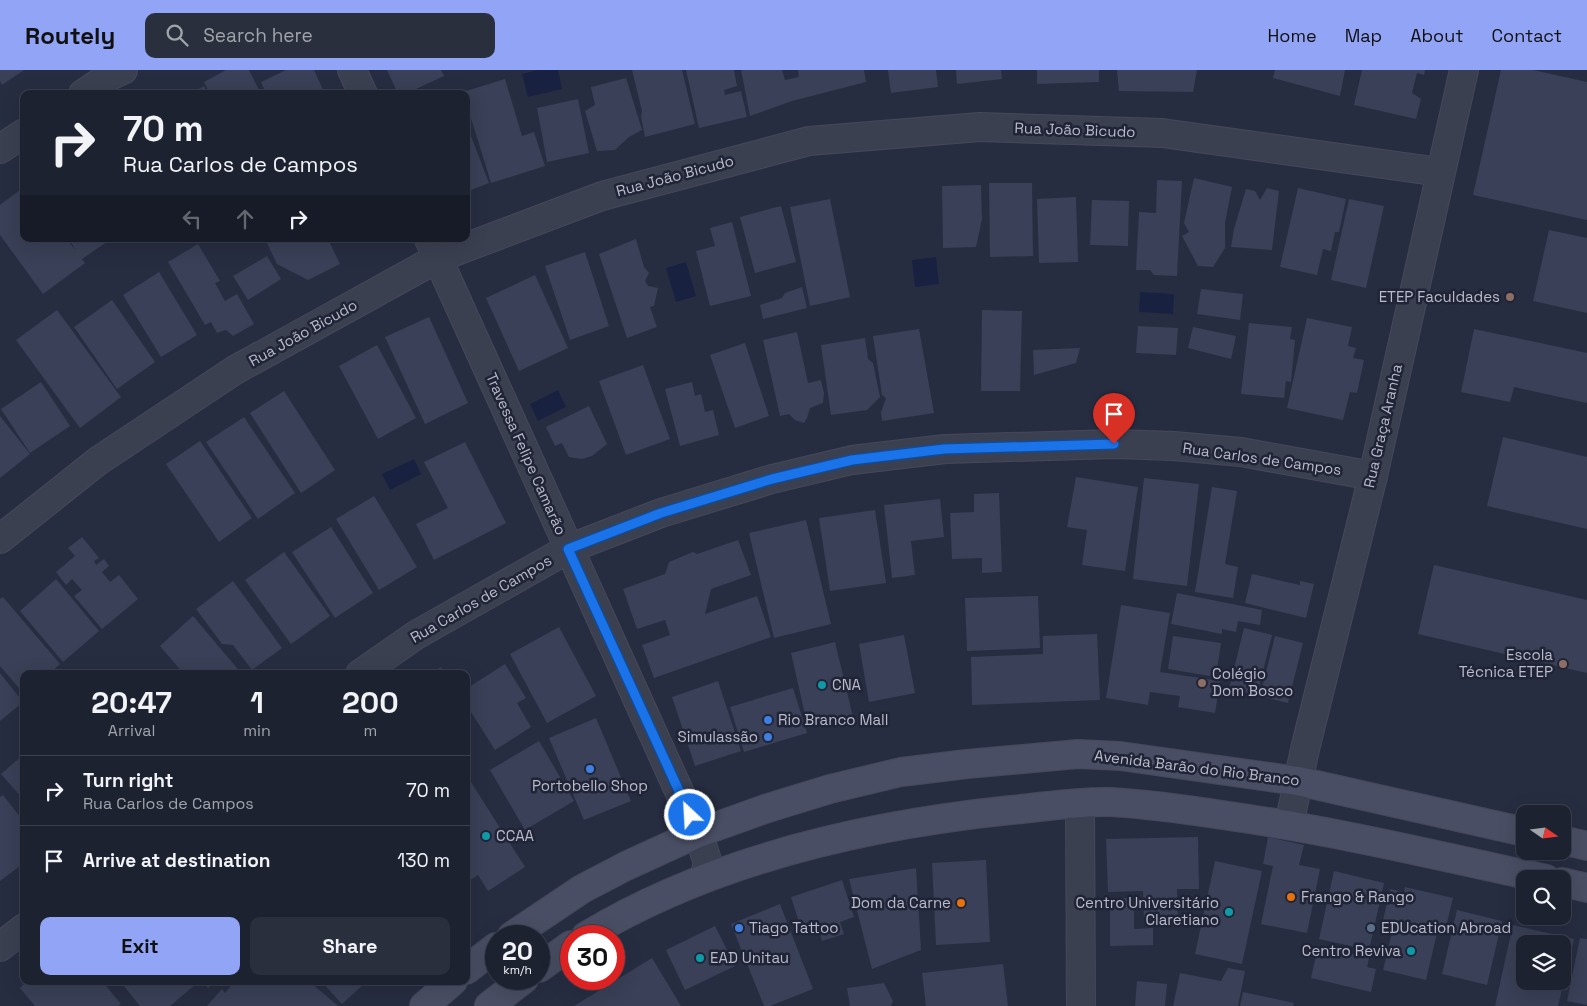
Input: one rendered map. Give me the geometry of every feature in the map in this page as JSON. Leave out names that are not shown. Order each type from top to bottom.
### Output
[{"type":"main road","name":"Avenida Barão do Rio Branco","points":[[528,925],[582,889],[626,866],[698,833],[765,809],[821,792],[901,772],[968,764],[1078,754],[1120,756],[1298,781],[1516,830]]},
{"type":"main road","points":[[604,925],[704,878],[776,854],[887,827],[979,813],[1080,803],[1110,802],[1184,809],[1289,825],[1516,873]]},
{"type":"main road","points":[[1571,842],[1587,846]]},
{"type":"main road","points":[[1571,884],[1587,888]]},
{"type":"main road","points":[[470,967],[485,955]]},
{"type":"main road","points":[[424,1006],[448,985]]},
{"type":"main road","points":[[489,1006],[510,990]]},
{"type":"street","points":[[352,70],[361,90]]},
{"type":"street","name":"Rua Graça Aranha","points":[[1289,825],[1372,476],[1464,70]]},
{"type":"street","points":[[88,90],[112,72]]},
{"type":"street","name":"Rua João Bicudo","points":[[470,237],[602,196],[809,141],[980,127],[1162,133],[1440,172]]},
{"type":"street","points":[[0,148],[20,136]]},
{"type":"street","name":"Rua João Bicudo","points":[[0,539],[98,461],[235,370],[433,248],[452,242]]},
{"type":"street","name":"Travessa Felipe Camarão","points":[[433,248],[698,833],[708,863],[704,878]]},
{"type":"street","name":"Rua Carlos de Campos","points":[[366,670],[416,635],[568,549],[661,513],[772,479],[852,460],[944,449],[1114,444],[1174,446],[1241,452],[1372,476]]},
{"type":"street","points":[[1080,803],[1081,1006]]},
{"type":"street","points":[[0,947],[20,931]]},
{"type":"water","points":[[538,70],[558,70],[562,89],[528,97],[522,74]]},
{"type":"water","points":[[936,257],[939,284],[915,287],[912,260]]},
{"type":"water","points":[[686,262],[696,296],[676,302],[666,268]]},
{"type":"water","points":[[1140,292],[1174,294],[1173,314],[1139,312]]},
{"type":"water","points":[[558,390],[566,407],[538,421],[530,404]]},
{"type":"water","points":[[414,459],[421,474],[390,490],[382,474]]},
{"type":"building","points":[[0,70],[24,70],[2,85]]},
{"type":"building","points":[[226,70],[249,70],[259,90],[208,90],[204,82]]},
{"type":"building","points":[[286,70],[314,70],[323,90],[264,90],[261,82]]},
{"type":"building","points":[[387,70],[441,70],[444,76],[414,90],[396,90]]},
{"type":"building","points":[[632,70],[682,70],[695,124],[645,137],[641,117],[642,111]]},
{"type":"building","points":[[686,70],[734,70],[737,86],[724,90],[725,95],[741,91],[747,117],[699,128]]},
{"type":"building","points":[[741,70],[782,70],[785,80],[799,77],[798,70],[864,70],[866,82],[792,101],[750,116]]},
{"type":"building","points":[[888,70],[936,70],[938,87],[891,93]]},
{"type":"building","points":[[956,70],[1001,70],[1002,79],[957,84]]},
{"type":"building","points":[[1037,70],[1099,70],[1099,82],[1037,84]]},
{"type":"building","points":[[1117,70],[1197,70],[1193,92],[1119,91]]},
{"type":"building","points":[[1275,70],[1345,70],[1340,96],[1273,78]]},
{"type":"building","points":[[1362,70],[1425,70],[1424,75],[1417,73],[1412,93],[1421,99],[1416,119],[1354,105]]},
{"type":"building","points":[[1501,70],[1533,70],[1587,82],[1587,220],[1473,195]]},
{"type":"building","points":[[626,78],[642,130],[629,137],[615,150],[597,151],[585,111],[595,105],[591,87]]},
{"type":"building","points":[[505,79],[522,136],[534,132],[545,166],[491,183],[470,115],[469,90]]},
{"type":"building","points":[[204,86],[206,90],[197,90]]},
{"type":"building","points":[[578,99],[589,153],[547,162],[537,108]]},
{"type":"building","points":[[470,133],[489,183],[470,190]]},
{"type":"building","points":[[1194,178],[1232,187],[1225,223],[1225,248],[1213,267],[1198,266],[1182,236],[1189,232],[1184,223]]},
{"type":"building","points":[[1157,180],[1182,181],[1177,276],[1154,275],[1150,270],[1136,270],[1139,212],[1156,213]]},
{"type":"building","points":[[989,183],[1032,183],[1033,256],[990,257]]},
{"type":"building","points":[[981,185],[982,219],[976,247],[943,248],[942,186]]},
{"type":"building","points":[[1267,188],[1279,191],[1272,250],[1231,247],[1234,229],[1246,189],[1255,191],[1260,200]]},
{"type":"building","points":[[1298,188],[1346,199],[1339,232],[1335,232],[1331,251],[1323,249],[1317,275],[1280,267]]},
{"type":"building","points":[[20,190],[20,242],[69,242],[76,251],[71,242],[107,242],[82,259],[85,263],[43,294],[0,235],[0,205]]},
{"type":"building","points":[[1076,197],[1078,262],[1039,263],[1037,199]]},
{"type":"building","points":[[830,199],[850,297],[810,306],[790,207]]},
{"type":"building","points":[[1349,199],[1384,206],[1366,288],[1331,280]]},
{"type":"building","points":[[1092,200],[1129,201],[1128,246],[1090,245]]},
{"type":"building","points":[[781,206],[796,262],[755,273],[740,217]]},
{"type":"building","points":[[732,222],[751,296],[710,306],[696,251],[715,246],[710,228]]},
{"type":"building","points":[[1549,230],[1587,238],[1587,313],[1533,301]]},
{"type":"building","points":[[636,239],[644,267],[649,273],[645,281],[648,286],[658,288],[654,306],[650,307],[657,327],[627,338],[599,254]]},
{"type":"building","points":[[266,242],[329,242],[340,264],[308,280],[277,264]]},
{"type":"building","points":[[198,244],[220,281],[215,283],[225,301],[237,294],[254,324],[233,336],[226,330],[217,333],[211,322],[205,325],[168,262]]},
{"type":"building","points":[[585,252],[609,326],[570,340],[545,266]]},
{"type":"building","points":[[267,256],[281,279],[248,300],[233,276]]},
{"type":"building","points":[[159,272],[197,335],[161,357],[123,295]]},
{"type":"building","points":[[535,275],[568,348],[519,371],[486,298]]},
{"type":"building","points":[[802,287],[807,308],[763,319],[760,305],[782,298],[785,293]]},
{"type":"building","points":[[1201,289],[1243,294],[1240,320],[1197,314]]},
{"type":"building","points":[[112,300],[155,362],[117,389],[74,327]]},
{"type":"building","points":[[57,310],[121,397],[80,428],[16,340]]},
{"type":"building","points":[[982,310],[1022,311],[1020,391],[981,391]]},
{"type":"building","points":[[429,317],[468,403],[425,424],[385,337]]},
{"type":"building","points":[[1307,318],[1352,327],[1348,346],[1356,348],[1353,358],[1364,360],[1357,393],[1350,392],[1343,420],[1287,408]]},
{"type":"building","points":[[1249,323],[1292,327],[1290,339],[1295,340],[1291,382],[1286,381],[1284,398],[1241,394]]},
{"type":"building","points":[[1138,326],[1178,328],[1176,355],[1136,353]]},
{"type":"building","points":[[1193,327],[1236,336],[1231,359],[1188,348]]},
{"type":"building","points":[[919,329],[934,413],[882,421],[881,412],[886,398],[882,395],[873,336]]},
{"type":"building","points":[[1474,329],[1587,353],[1587,403],[1514,387],[1510,402],[1461,392]]},
{"type":"building","points":[[797,332],[808,383],[821,380],[824,393],[823,403],[810,408],[804,423],[795,420],[789,414],[780,416],[763,340]]},
{"type":"building","points":[[865,338],[868,359],[873,363],[880,397],[867,410],[831,415],[821,345]]},
{"type":"building","points":[[745,343],[769,416],[735,428],[710,355]]},
{"type":"building","points":[[377,345],[416,418],[378,439],[339,366]]},
{"type":"building","points":[[1080,348],[1076,363],[1034,375],[1033,350]]},
{"type":"building","points":[[643,365],[670,439],[626,455],[599,381]]},
{"type":"building","points":[[41,382],[70,426],[30,453],[1,409]]},
{"type":"building","points":[[692,382],[695,396],[701,394],[705,412],[713,410],[719,435],[680,446],[665,389]]},
{"type":"building","points":[[284,391],[335,470],[301,493],[250,413]]},
{"type":"building","points":[[589,406],[607,444],[592,456],[582,459],[569,457],[562,443],[555,446],[546,427]]},
{"type":"building","points":[[0,416],[30,454],[0,478]]},
{"type":"building","points":[[244,417],[295,493],[258,519],[206,442]]},
{"type":"building","points":[[1503,437],[1587,457],[1587,529],[1487,506]]},
{"type":"building","points":[[200,441],[252,518],[219,542],[166,464]]},
{"type":"building","points":[[465,442],[506,523],[434,560],[416,524],[448,508],[424,462]]},
{"type":"building","points":[[1076,477],[1138,487],[1125,571],[1082,565],[1087,530],[1067,527]]},
{"type":"building","points":[[1144,478],[1199,484],[1187,586],[1133,579]]},
{"type":"building","points":[[1212,487],[1237,491],[1225,564],[1238,567],[1233,598],[1195,592]]},
{"type":"building","points":[[999,493],[1002,572],[982,573],[982,558],[952,559],[950,513],[974,512],[974,494]]},
{"type":"building","points":[[374,496],[417,567],[379,590],[336,519]]},
{"type":"building","points":[[940,499],[944,537],[911,541],[915,575],[892,578],[884,505]]},
{"type":"building","points":[[875,510],[886,583],[830,591],[819,518]]},
{"type":"building","points":[[806,520],[831,624],[774,638],[749,533]]},
{"type":"building","points":[[331,527],[373,593],[335,618],[292,552]]},
{"type":"building","points":[[82,537],[99,558],[94,561],[96,565],[104,559],[109,566],[102,572],[110,582],[119,575],[138,599],[102,629],[74,596],[82,590],[72,579],[66,585],[56,572],[75,556],[68,548]]},
{"type":"building","points":[[738,540],[751,575],[711,589],[705,614],[757,596],[771,637],[654,678],[642,645],[670,635],[665,620],[637,629],[623,589],[665,574],[669,562],[693,552],[697,554]]},
{"type":"building","points":[[284,552],[330,616],[291,644],[245,580]]},
{"type":"building","points":[[1434,565],[1587,600],[1587,673],[1418,634]]},
{"type":"building","points":[[1252,574],[1300,585],[1300,581],[1314,584],[1306,618],[1245,603]]},
{"type":"building","points":[[56,579],[99,631],[63,662],[20,611]]},
{"type":"building","points":[[233,581],[282,648],[252,670],[233,645],[222,644],[196,609]]},
{"type":"building","points":[[1177,593],[1262,610],[1260,625],[1238,621],[1236,632],[1222,629],[1222,634],[1171,624]]},
{"type":"building","points":[[1038,596],[1040,648],[967,651],[965,598]]},
{"type":"building","points":[[3,597],[60,664],[53,670],[20,670],[20,689],[0,666],[0,599]]},
{"type":"building","points":[[1121,605],[1170,613],[1160,672],[1220,681],[1215,713],[1178,707],[1180,696],[1150,692],[1148,705],[1106,698]]},
{"type":"building","points":[[193,616],[239,670],[181,670],[160,646]]},
{"type":"building","points":[[559,627],[596,696],[547,723],[510,654]]},
{"type":"building","points":[[1244,628],[1272,635],[1257,695],[1229,689]]},
{"type":"building","points":[[1097,634],[1100,700],[972,705],[971,657],[1043,654],[1043,636]]},
{"type":"building","points":[[904,635],[915,693],[869,702],[859,644]]},
{"type":"building","points":[[1173,636],[1221,643],[1216,677],[1168,669]]},
{"type":"building","points":[[1275,636],[1303,643],[1288,703],[1260,696]]},
{"type":"building","name":"CNA","points":[[835,642],[853,717],[808,728],[791,653]]},
{"type":"building","points":[[505,664],[526,698],[517,703],[531,727],[495,750],[470,710],[470,686]]},
{"type":"building","points":[[0,673],[20,698],[20,704],[0,721]]},
{"type":"building","points":[[718,681],[741,751],[695,766],[672,697]]},
{"type":"building","name":"Rio Branco Mall","points":[[793,688],[807,733],[744,752],[730,707]]},
{"type":"building","name":"Portobello Shop","points":[[596,718],[631,801],[584,820],[549,738]]},
{"type":"building","points":[[539,741],[574,801],[525,830],[490,770]]},
{"type":"building","points":[[20,757],[20,795],[1,774]]},
{"type":"building","name":"CCAA","points":[[470,781],[525,867],[488,891],[478,875],[470,880]]},
{"type":"building","points":[[3,795],[20,817],[20,866],[0,881],[0,797]]},
{"type":"building","points":[[1198,837],[1199,889],[1177,889],[1178,919],[1144,920],[1143,891],[1108,892],[1106,839]]},
{"type":"building","name":"Frango & Rango","points":[[1268,837],[1304,845],[1299,865],[1320,869],[1307,933],[1261,924],[1273,866],[1263,864]]},
{"type":"building","name":"Dom da Carne","points":[[986,860],[990,942],[936,945],[932,863]]},
{"type":"building","name":"Centro Universitário Claretiano","points":[[1215,861],[1262,871],[1242,964],[1195,954]]},
{"type":"building","points":[[916,868],[921,950],[872,969],[849,879]]},
{"type":"building","points":[[1334,871],[1384,883],[1369,950],[1319,939]]},
{"type":"building","points":[[842,880],[854,917],[840,922],[844,934],[822,941],[816,920],[800,925],[791,897]]},
{"type":"building","name":"Centro Reviva","points":[[1405,887],[1453,898],[1445,931],[1438,929],[1426,980],[1383,970],[1394,924],[1383,921],[1390,889],[1404,892]]},
{"type":"building","points":[[1110,898],[1134,898],[1134,929],[1153,928],[1153,945],[1110,946]]},
{"type":"building","points":[[780,904],[813,989],[770,1006],[764,1006],[731,924]]},
{"type":"building","points":[[1457,910],[1502,921],[1487,985],[1442,974]]},
{"type":"building","points":[[1513,925],[1557,935],[1516,935],[1516,990],[1562,990],[1558,1006],[1495,1006]]},
{"type":"building","name":"EAD Unitau","points":[[715,926],[735,966],[685,990],[666,950]]},
{"type":"building","points":[[1571,938],[1574,939],[1571,952]]},
{"type":"building","points":[[1580,938],[1587,939],[1587,1005],[1567,1001],[1569,990],[1571,990]]},
{"type":"building","points":[[1318,946],[1369,958],[1367,967],[1376,969],[1371,992],[1311,978]]},
{"type":"building","points":[[652,958],[681,1006],[574,1006],[600,990],[625,990],[625,975]]},
{"type":"building","points":[[1003,964],[1008,1006],[926,1006],[922,973]]},
{"type":"building","points":[[1228,968],[1245,971],[1238,1006],[1173,1006],[1180,973],[1221,981]]},
{"type":"building","points":[[1137,981],[1167,984],[1165,1006],[1135,1006]]},
{"type":"building","points":[[884,983],[893,1001],[891,1006],[850,1006],[847,988]]},
{"type":"building","points":[[23,985],[105,985],[121,1004],[118,1006],[35,1006],[20,988]]},
{"type":"building","points":[[123,985],[195,985],[170,1006],[140,1006]]},
{"type":"building","points":[[232,985],[314,985],[338,1006],[207,1006],[222,989],[225,993]]},
{"type":"building","points":[[325,985],[363,985],[342,1004]]},
{"type":"building","points":[[1243,992],[1294,1003],[1293,1006],[1240,1006]]},
{"type":"place","name":"ETEP Faculdades","points":[[1510,297]]},
{"type":"place","name":"Escola Técnica ETEP","points":[[1563,664]]},
{"type":"place","name":"Colégio Dom Bosco","points":[[1202,683]]},
{"type":"place","name":"CNA","points":[[822,685]]},
{"type":"place","name":"Rio Branco Mall","points":[[768,720]]},
{"type":"place","name":"Simulassão","points":[[768,737]]},
{"type":"place","name":"Portobello Shop","points":[[590,769]]},
{"type":"place","name":"CCAA","points":[[486,836]]},
{"type":"place","name":"Frango & Rango","points":[[1291,897]]},
{"type":"place","name":"Dom da Carne","points":[[961,903]]},
{"type":"place","name":"Centro Universitário Claretiano","points":[[1229,912]]},
{"type":"place","name":"Tiago Tattoo","points":[[739,928]]},
{"type":"place","name":"EDUcation Abroad","points":[[1371,928]]},
{"type":"place","name":"Centro Reviva","points":[[1411,951]]},
{"type":"place","name":"EAD Unitau","points":[[700,958]]},
{"type":"route","points":[[690,815],[568,549],[661,513],[772,479],[852,460],[944,449],[1114,444]]}]
